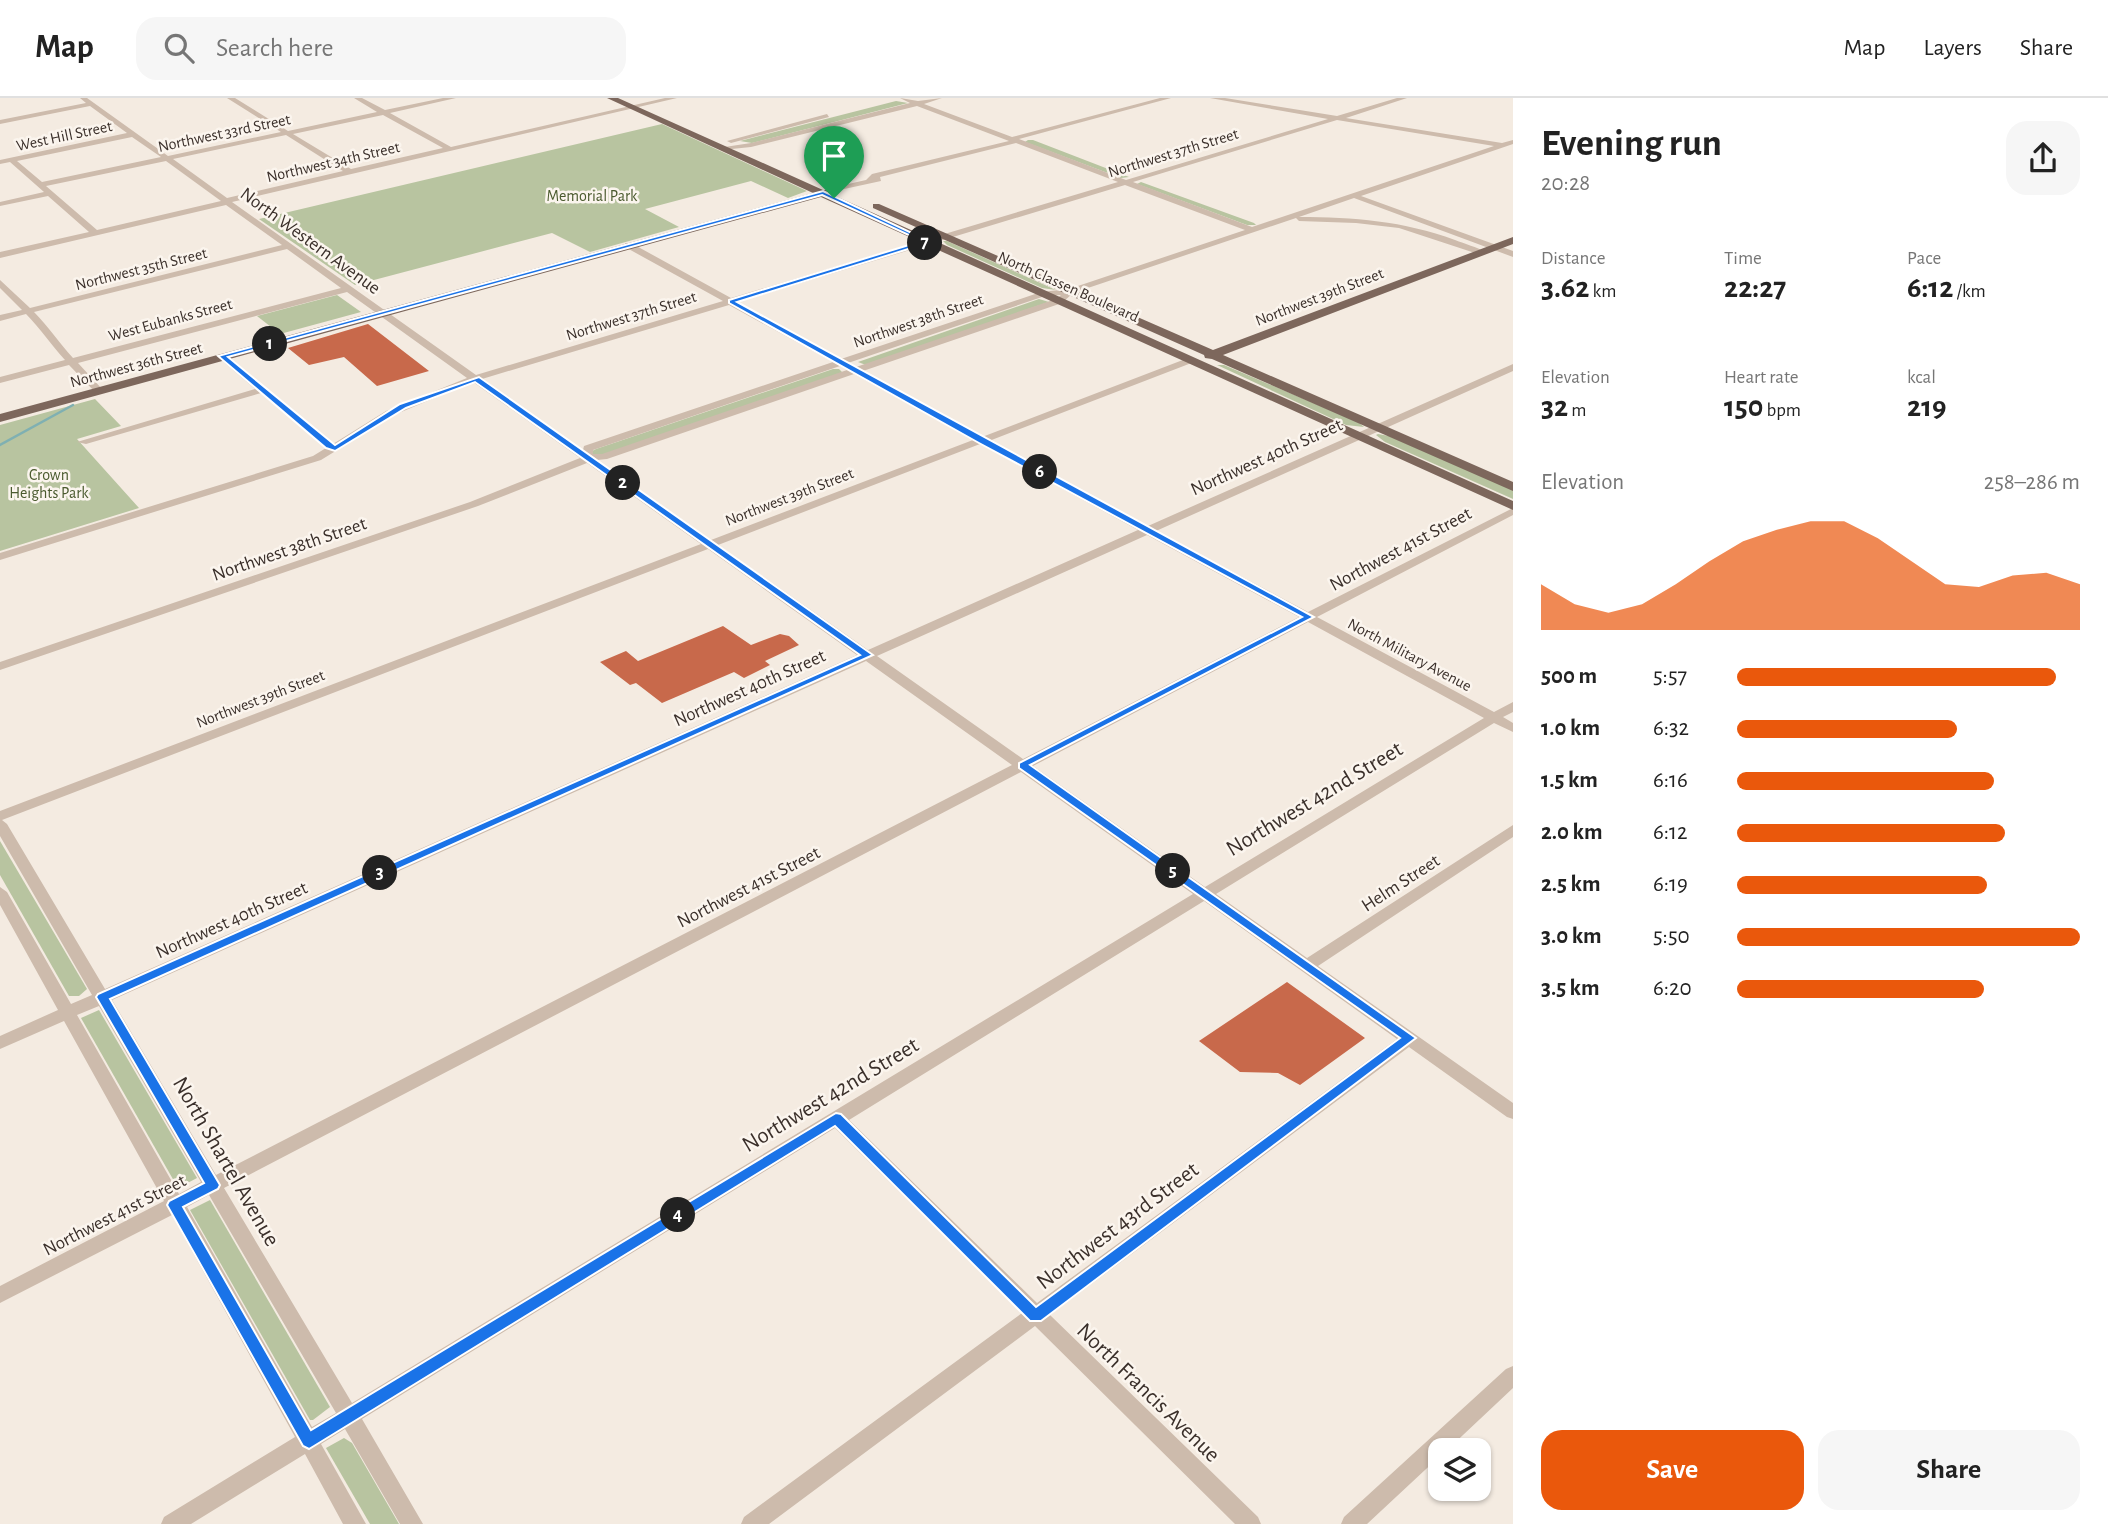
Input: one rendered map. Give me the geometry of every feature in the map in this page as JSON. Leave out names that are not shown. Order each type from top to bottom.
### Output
[{"type":"main road","name":"North Classen Boulevard","points":[[611,98],[648,104],[1513,487]]},
{"type":"main road","name":"North Classen Boulevard","points":[[634,103],[722,148],[1513,506]]},
{"type":"main road","points":[[383,313],[838,188]]},
{"type":"main road","name":"Northwest 39th Street","points":[[1191,360],[1215,355],[1513,240]]},
{"type":"main road","name":"Northwest 36th Street","points":[[0,418],[383,313]]},
{"type":"street","points":[[230,98],[350,172]]},
{"type":"street","points":[[357,98],[450,149]]},
{"type":"street","name":"Northwest 33rd Street","points":[[41,185],[453,98]]},
{"type":"street","points":[[648,104],[674,98]]},
{"type":"street","points":[[722,148],[741,146],[939,98]]},
{"type":"street","points":[[838,188],[1164,98]]},
{"type":"street","points":[[1213,98],[1508,146]]},
{"type":"street","name":"Northwest 37th Street","points":[[0,556],[310,460],[335,448],[403,406],[476,379],[1404,98]]},
{"type":"street","points":[[899,99],[923,101],[1266,225]]},
{"type":"street","points":[[0,122],[88,101]]},
{"type":"street","name":"North Western Avenue","points":[[88,101],[348,289],[1513,1112]]},
{"type":"street","points":[[923,101],[1023,137],[1127,182],[1253,230]]},
{"type":"street","name":"Northwest 34th Street","points":[[0,255],[634,103]]},
{"type":"street","points":[[722,148],[731,141],[842,112]]},
{"type":"street","name":"West Hill Street","points":[[0,162],[134,134]]},
{"type":"street","name":"Northwest 38th Street","points":[[587,457],[587,448],[1044,294],[1070,291],[1508,146],[1513,142]]},
{"type":"street","points":[[12,160],[96,233]]},
{"type":"street","points":[[0,204],[50,193]]},
{"type":"street","points":[[1355,196],[1513,254]]},
{"type":"street","points":[[1284,219],[1336,219],[1391,224],[1481,252]]},
{"type":"street","name":"North Military Avenue","points":[[628,245],[982,441],[1513,728]]},
{"type":"street","name":"Northwest 35th Street","points":[[0,318],[289,246]]},
{"type":"street","points":[[0,283],[99,391]]},
{"type":"street","name":"West Eubanks Street","points":[[0,380],[348,289]]},
{"type":"street","name":"Northwest 38th Street","points":[[0,666],[474,503],[558,472],[587,457],[603,457],[1059,301],[1070,291]]},
{"type":"street","points":[[222,356],[329,446],[335,448]]},
{"type":"street","name":"Northwest 39th Street","points":[[0,816],[1191,360]]},
{"type":"street","name":"Northwest 40th Street","points":[[0,1043],[1513,367]]},
{"type":"street","points":[[82,442],[262,390]]},
{"type":"street","name":"Northwest 41st Street","points":[[0,1295],[1513,511]]},
{"type":"street","name":"Northwest 42nd Street","points":[[173,1524],[1513,706]]},
{"type":"street","name":"North Shartel Avenue","points":[[0,824],[412,1524]]},
{"type":"street","name":"Helm Street","points":[[1308,965],[1513,830]]},
{"type":"street","points":[[0,892],[355,1524]]},
{"type":"street","name":"Northwest 43rd Street","points":[[752,1524],[1410,1038]]},
{"type":"street","name":"North Francis Avenue","points":[[836,1118],[1250,1524]]},
{"type":"street","points":[[1352,1524],[1513,1375]]},
{"type":"green space","points":[[896,101],[908,103],[752,143],[740,141]]},
{"type":"green space","name":"Memorial Park","points":[[662,124],[807,191],[788,198],[751,181],[645,209],[679,227],[590,252],[552,233],[355,285],[259,219]]},
{"type":"green space","points":[[1028,140],[1129,177],[1121,178],[1025,142]]},
{"type":"green space","points":[[1141,182],[1256,225],[1247,225],[1137,184]]},
{"type":"green space","points":[[943,241],[947,241],[1056,290],[1042,288]]},
{"type":"green space","points":[[337,295],[361,312],[280,334],[257,316]]},
{"type":"green space","points":[[1039,299],[1049,302],[866,365],[858,362]]},
{"type":"green space","points":[[1217,365],[1224,365],[1358,422],[1364,427],[1346,425]]},
{"type":"green space","points":[[839,369],[843,373],[602,455],[593,454],[592,451],[596,449]]},
{"type":"green space","name":"Crown Heights Park","points":[[95,399],[121,426],[77,439],[139,508],[0,551],[0,425]]},
{"type":"green space","points":[[1376,435],[1389,436],[1513,490],[1513,499],[1385,442]]},
{"type":"green space","points":[[0,841],[87,989],[79,996],[69,996],[0,875]]},
{"type":"green space","points":[[99,1010],[197,1178],[178,1188],[81,1018]]},
{"type":"green space","points":[[210,1200],[330,1407],[313,1420],[310,1420],[190,1210]]},
{"type":"green space","points":[[344,1438],[352,1443],[399,1524],[370,1524],[326,1448]]},
{"type":"building","points":[[368,324],[429,371],[377,386],[344,357],[309,365],[288,348]]},
{"type":"building","points":[[723,626],[751,645],[780,634],[789,636],[799,645],[765,661],[770,665],[744,678],[734,672],[662,703],[636,683],[630,685],[600,662],[626,651],[638,661]]},
{"type":"building","points":[[1287,982],[1365,1038],[1300,1085],[1278,1073],[1240,1072],[1199,1041]]},
{"type":"waterway","points":[[0,445],[73,405]]},
{"type":"route","points":[[823,193],[834,198],[928,242],[731,301],[982,441],[1310,617],[1023,765],[1410,1038],[1035,1316],[836,1118],[309,1441],[174,1205],[212,1185],[102,997],[868,655],[476,379],[403,406],[335,448],[329,446],[222,356],[823,193]]}]
